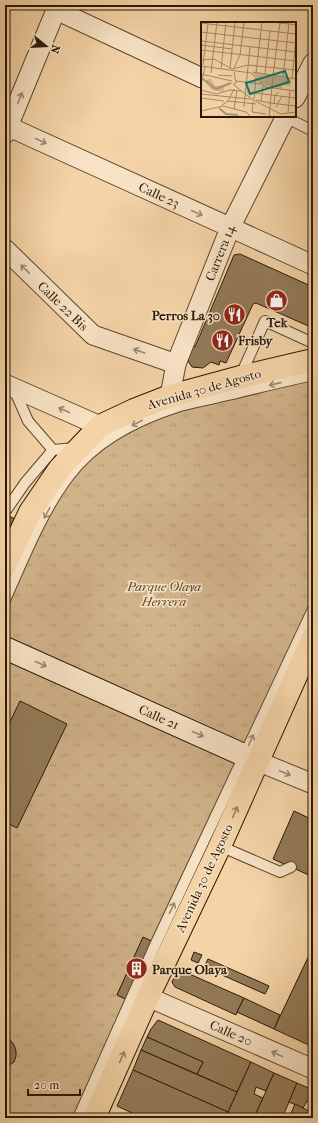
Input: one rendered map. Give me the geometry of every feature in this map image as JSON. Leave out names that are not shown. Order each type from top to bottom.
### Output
[{"type":"main road","name":"Avenida 30 de Agosto","points":[[5,565],[16,511],[100,426],[134,410],[170,396],[240,377],[313,360]]},
{"type":"main road","name":"Avenida 30 de Agosto","points":[[94,1118],[148,998],[220,846],[251,758],[313,638]]},
{"type":"main road","name":"Calle 21","points":[[5,648],[251,758]]},
{"type":"street","points":[[6,128],[57,7],[201,78]]},
{"type":"street","points":[[296,96],[313,63]]},
{"type":"street","name":"Carrera 14","points":[[170,396],[176,364],[230,228],[285,117]]},
{"type":"street","name":"Calle 23","points":[[6,128],[313,265]]},
{"type":"street","name":"Calle 22 Bis","points":[[5,249],[93,335],[176,364]]},
{"type":"street","points":[[9,386],[100,426]]},
{"type":"street","name":"Calle 21","points":[[251,758],[313,784]]},
{"type":"street","name":"Calle 20","points":[[148,998],[313,1069]]},
{"type":"lane","points":[[287,117],[313,131]]},
{"type":"lane","points":[[240,377],[265,322],[313,343]]},
{"type":"lane","points":[[5,600],[38,528],[56,495],[77,467],[99,446],[122,431],[146,419],[181,406],[313,375]]},
{"type":"lane","points":[[9,386],[28,421],[53,450]]},
{"type":"lane","points":[[16,511],[25,483],[53,450],[79,448]]},
{"type":"lane","points":[[78,1118],[159,936],[251,758],[313,609]]},
{"type":"lane","points":[[220,846],[280,872],[291,867]]},
{"type":"green space","name":"Parque Olaya Herrera","points":[[313,375],[313,609],[156,943],[143,938],[117,995],[130,1001],[78,1118],[5,1118],[5,600],[38,528],[81,462],[146,419]]},
{"type":"building","points":[[240,254],[313,287],[313,328],[256,303],[253,304],[226,363],[220,361],[219,365],[211,362],[203,368],[192,367],[188,361],[188,355],[192,346],[195,347],[234,255]]},
{"type":"building","points":[[5,514],[17,520],[5,547]]},
{"type":"building","points":[[20,701],[67,724],[17,828],[5,822],[5,732]]},
{"type":"building","points":[[294,811],[313,820],[313,872],[311,876],[273,859]]},
{"type":"building","name":"Parque Olaya","points":[[143,937],[156,943],[130,1001],[117,995]]},
{"type":"building","points":[[313,947],[313,1047],[274,1029]]},
{"type":"building","points":[[194,952],[202,955],[198,963],[191,960]]},
{"type":"building","points":[[208,959],[269,986],[265,994],[204,967]]},
{"type":"building","points":[[178,969],[244,998],[236,1015],[175,987],[172,982]]},
{"type":"building","points":[[244,998],[280,1015],[274,1029],[237,1012]]},
{"type":"building","points":[[158,1020],[251,1062],[237,1092],[197,1074],[203,1062],[147,1037]]},
{"type":"building","points":[[5,1037],[14,1045],[16,1056],[14,1062],[5,1068]]},
{"type":"building","points":[[147,1037],[203,1062],[197,1074],[141,1050]]},
{"type":"building","points":[[141,1050],[237,1092],[228,1112],[133,1070]]},
{"type":"building","points":[[251,1062],[274,1073],[266,1091],[256,1087],[254,1094],[263,1098],[254,1118],[232,1118],[233,1115],[228,1112]]},
{"type":"building","points":[[133,1070],[228,1112],[225,1118],[143,1118],[117,1106]]},
{"type":"building","points":[[274,1073],[297,1083],[282,1118],[254,1118]]},
{"type":"building","points":[[297,1083],[313,1090],[313,1104],[307,1101],[303,1108],[289,1102]]},
{"type":"building","points":[[295,1104],[313,1113],[313,1118],[289,1118]]},
{"type":"building","points":[[313,1104],[313,1113],[309,1111]]},
{"type":"place","name":"Tek","points":[[277,300]]},
{"type":"place","name":"Perros La 30","points":[[235,315]]},
{"type":"place","name":"Frisby","points":[[222,340]]},
{"type":"place","name":"Parque Olaya","points":[[137,969]]}]
